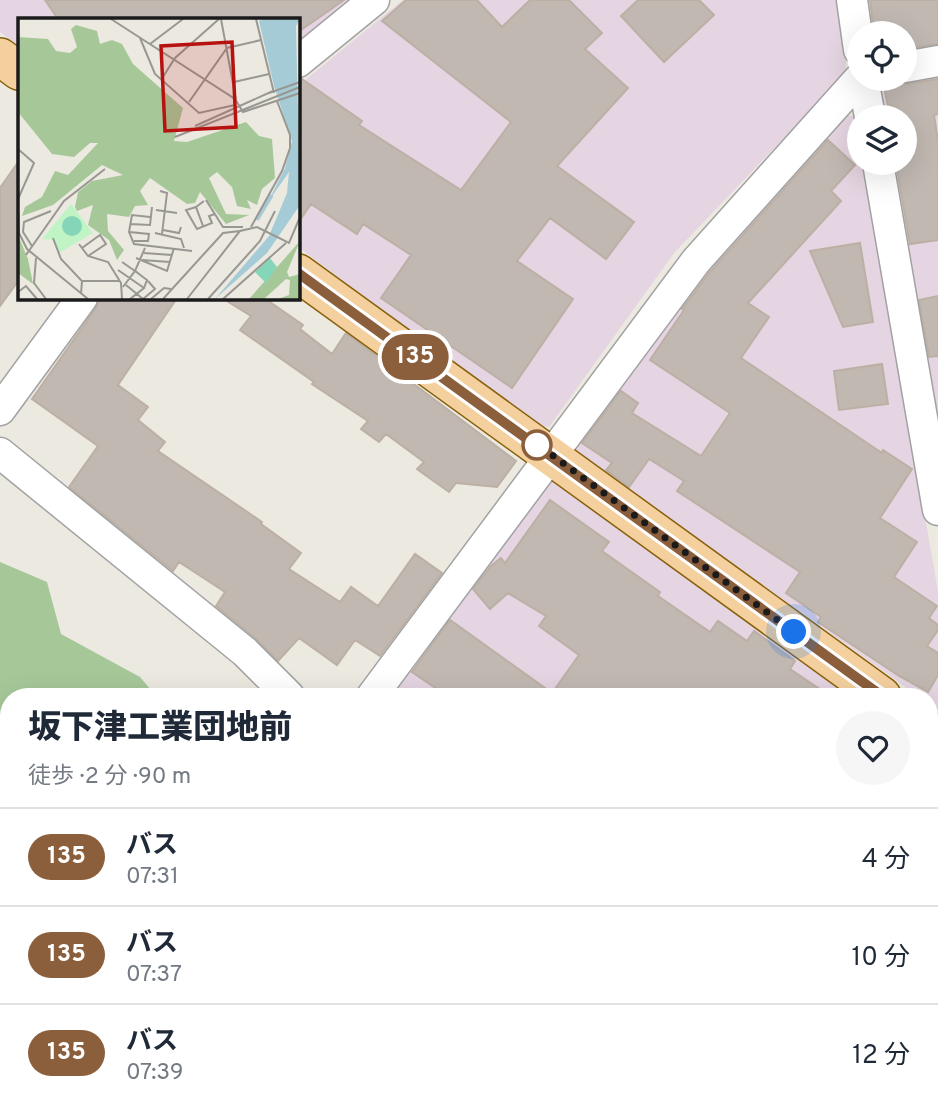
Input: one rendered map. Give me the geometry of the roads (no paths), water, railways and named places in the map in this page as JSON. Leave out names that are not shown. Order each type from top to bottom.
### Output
[{"type":"main road","points":[[0,57],[18,70]]},
{"type":"main road","points":[[299,274],[871,688]]},
{"type":"street","points":[[299,61],[374,0]]},
{"type":"street","points":[[852,0],[855,21]]},
{"type":"street","points":[[917,65],[938,61]]},
{"type":"street","points":[[378,688],[696,261],[850,91]]},
{"type":"street","points":[[880,175],[938,510]]},
{"type":"street","points":[[0,410],[81,299]]},
{"type":"street","points":[[0,453],[245,652],[281,688]]}]
